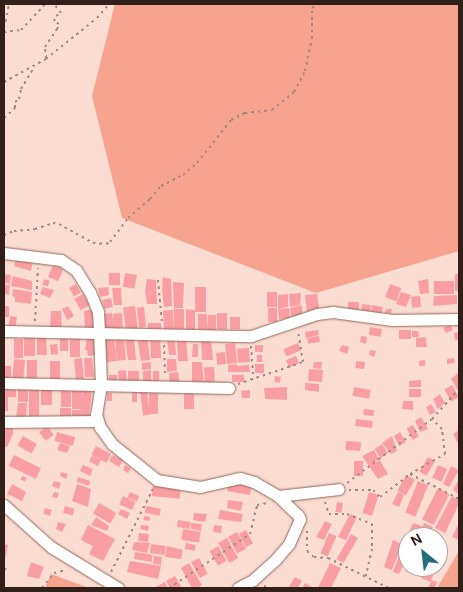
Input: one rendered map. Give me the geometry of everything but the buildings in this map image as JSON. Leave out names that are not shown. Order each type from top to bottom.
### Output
[{"type":"street","points":[[4,253],[61,260],[76,270],[90,292],[95,305],[99,332],[101,384],[96,414],[100,428],[112,444],[157,480],[200,487],[240,478],[254,482],[292,506],[300,519],[289,544],[253,580],[238,588]]},
{"type":"street","points":[[4,331],[251,336],[316,314],[333,312],[392,320],[459,319]]},
{"type":"street","points":[[4,383],[101,384],[156,388],[230,388]]},
{"type":"street","points":[[4,422],[98,421]]},
{"type":"street","points":[[278,496],[339,489]]},
{"type":"street","points":[[4,505],[37,537],[84,566],[105,582],[118,588]]},
{"type":"path","points":[[9,4],[4,30],[21,30],[44,4]]},
{"type":"path","points":[[46,59],[45,47],[58,29],[58,24],[54,20],[61,13],[54,4]]},
{"type":"path","points":[[4,82],[46,59],[96,18],[109,4]]},
{"type":"path","points":[[4,235],[14,231],[35,229],[53,223],[59,224],[93,243],[106,244],[110,242],[128,218],[150,199],[161,186],[183,176],[197,163],[231,120],[245,112],[272,110],[294,92],[305,72],[312,39],[312,8],[317,4]]},
{"type":"path","points":[[4,118],[15,108],[15,102],[19,99],[21,89],[35,65]]},
{"type":"path","points":[[34,331],[38,257]]},
{"type":"path","points":[[230,388],[253,378],[303,362],[298,328],[289,323]]},
{"type":"path","points":[[251,336],[253,378]]},
{"type":"path","points":[[339,489],[432,419],[459,389]]},
{"type":"path","points":[[339,489],[373,490],[380,497],[410,474],[445,454],[442,429],[432,419]]},
{"type":"path","points":[[410,474],[459,499]]},
{"type":"path","points":[[105,582],[157,480]]},
{"type":"path","points":[[169,588],[250,534],[257,505],[267,504],[278,496]]},
{"type":"path","points":[[329,514],[348,514],[372,524],[372,549],[366,576]]},
{"type":"path","points":[[300,519],[308,528],[307,551],[314,557],[328,558],[389,588]]},
{"type":"path","points":[[42,588],[54,573],[84,566]]},
{"type":"path","points":[[4,569],[8,570]]},
{"type":"shaded area","points":[[115,4],[459,4],[459,251],[316,293],[122,218],[92,96]]},
{"type":"shaded area","points":[[459,551],[459,588],[437,588],[444,577],[448,577],[448,570]]},
{"type":"shaded area","points":[[51,574],[89,588],[45,588]]}]
